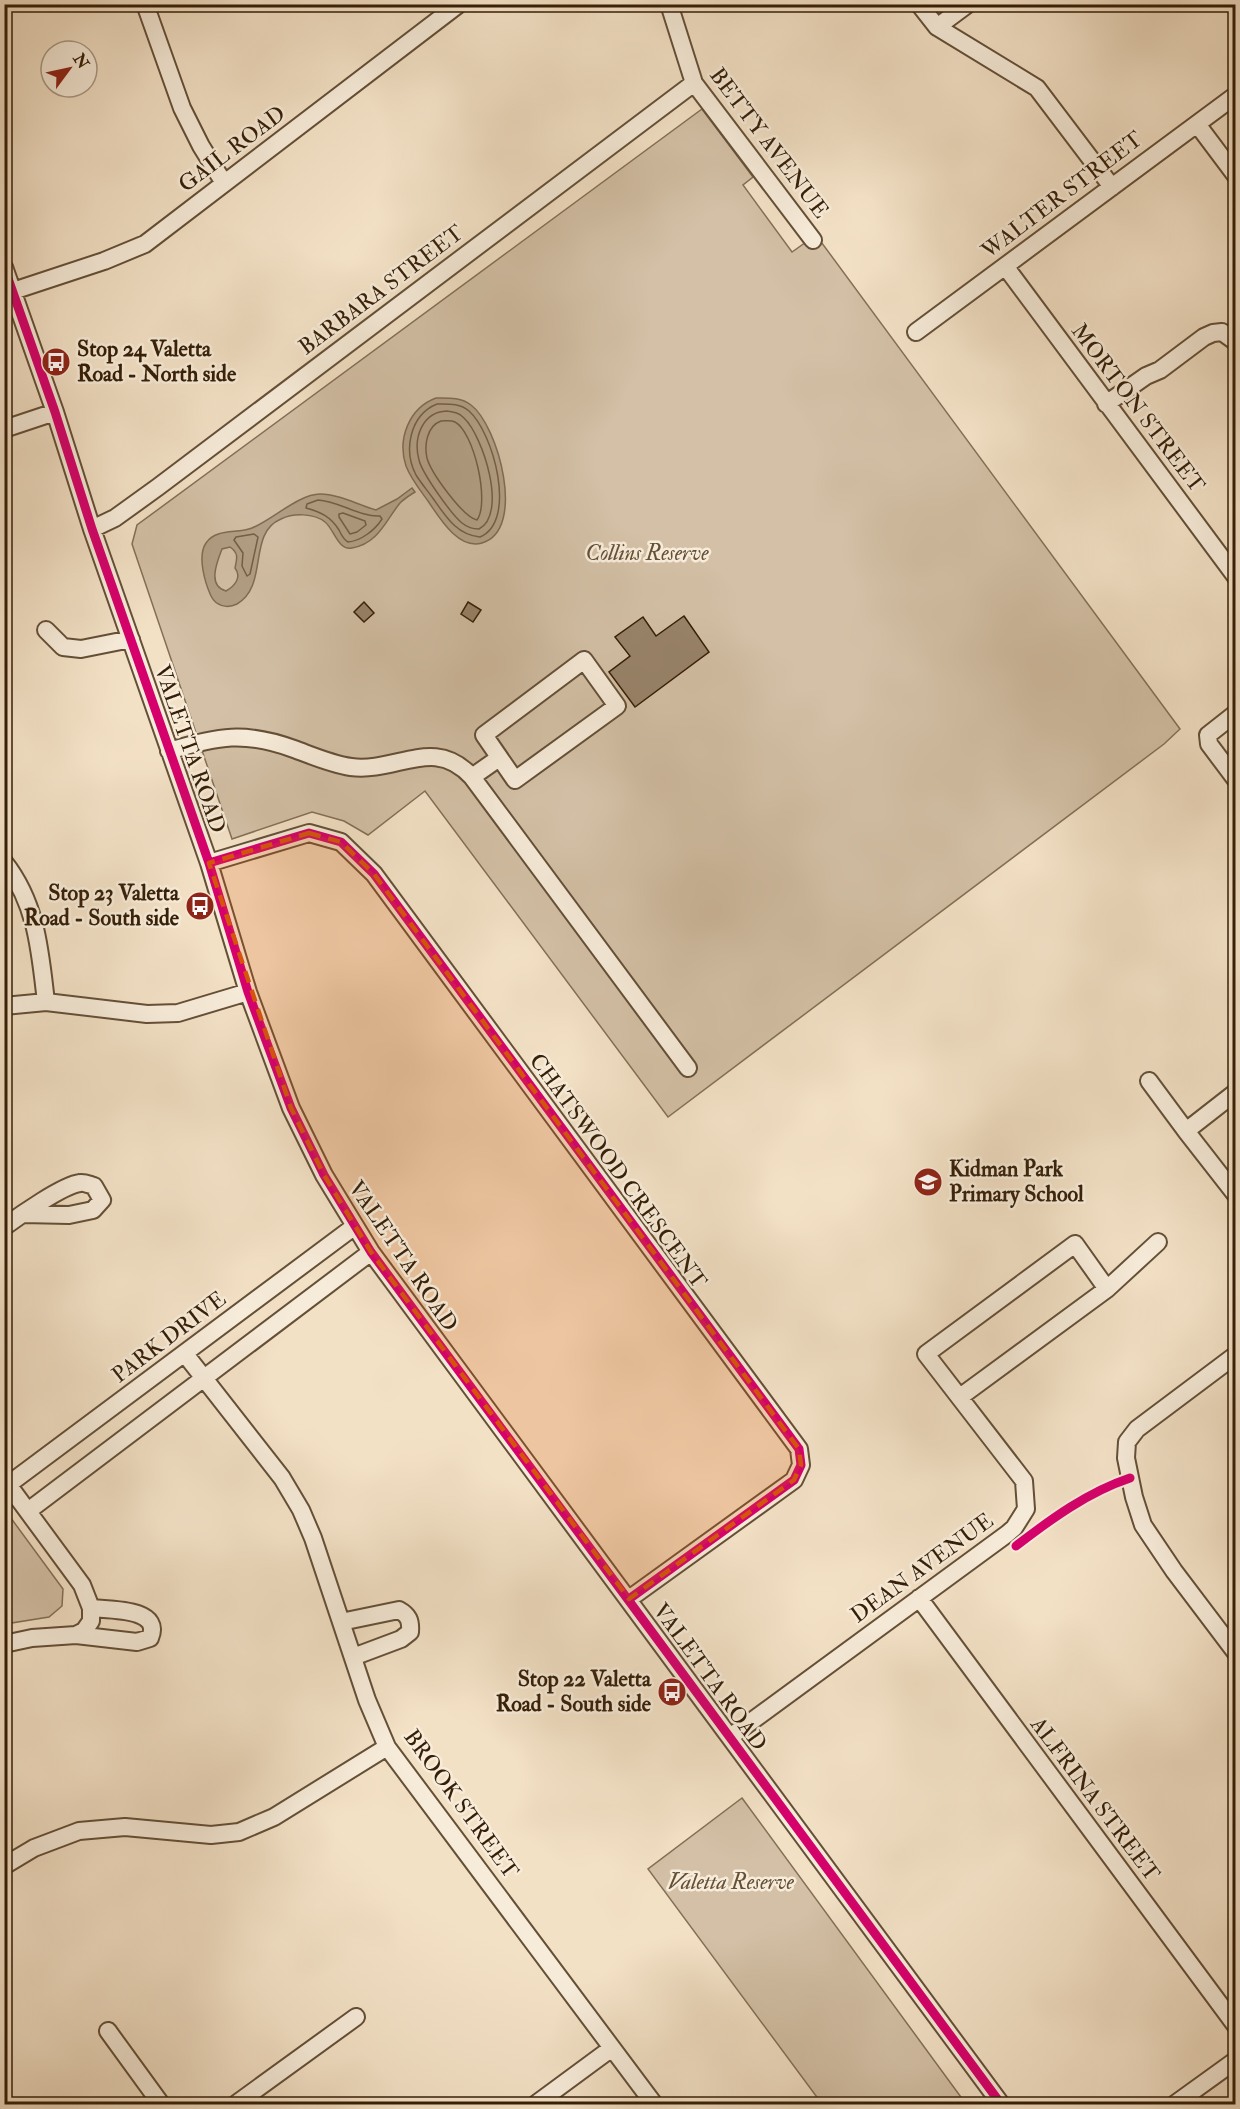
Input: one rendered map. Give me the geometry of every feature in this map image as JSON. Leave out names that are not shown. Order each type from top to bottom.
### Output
[{"type":"street","points":[[145,4],[182,108],[201,146],[224,183]]},
{"type":"street","name":"GAIL ROAD","points":[[13,291],[104,261],[145,244],[459,4]]},
{"type":"street","name":"BETTY AVENUE","points":[[669,4],[694,83],[813,240]]},
{"type":"street","points":[[919,4],[937,27],[1037,88],[1112,187]]},
{"type":"street","points":[[937,27],[968,4]]},
{"type":"street","name":"BARBARA STREET","points":[[92,529],[115,518],[694,83]]},
{"type":"street","name":"WALTER STREET","points":[[916,332],[1236,95]]},
{"type":"street","points":[[1197,124],[1236,176]]},
{"type":"street","name":"MORTON STREET","points":[[1005,266],[1236,577]]},
{"type":"street","name":"VALETTA ROAD","points":[[4,267],[56,412],[92,529],[209,863],[249,992],[291,1108],[324,1175],[371,1252],[1000,2104]]},
{"type":"street","points":[[1106,404],[1146,376],[1160,370],[1209,334],[1222,332],[1236,342]]},
{"type":"street","points":[[4,429],[56,412]]},
{"type":"street","points":[[46,630],[63,647],[81,649],[131,639]]},
{"type":"street","points":[[584,660],[617,706],[515,780],[499,758],[483,735],[584,660]]},
{"type":"street","points":[[1236,713],[1208,735],[1209,744],[1236,780]]},
{"type":"street","points":[[169,751],[220,737],[256,738],[287,746],[316,758],[354,767],[374,767],[423,756],[443,757],[462,765],[688,1068]]},
{"type":"street","points":[[472,777],[499,758]]},
{"type":"street","name":"CHATSWOOD CRESCENT","points":[[209,863],[309,833],[341,842],[374,874],[799,1449],[801,1465],[794,1480],[629,1599]]},
{"type":"street","points":[[4,862],[25,897],[39,938],[46,1002]]},
{"type":"street","points":[[4,1005],[46,1002],[147,1014],[178,1013],[249,992]]},
{"type":"street","points":[[1149,1081],[1236,1195]]},
{"type":"street","points":[[1186,1131],[1236,1092]]},
{"type":"street","points":[[4,1227],[23,1214]]},
{"type":"street","name":"PARK DRIVE","points":[[7,1481],[185,1354],[355,1226]]},
{"type":"street","points":[[960,1397],[1107,1288],[1158,1242]]},
{"type":"street","name":"DEAN AVENUE","points":[[730,1737],[1014,1528],[1026,1509],[1024,1481],[926,1354],[1074,1244],[1107,1288]]},
{"type":"street","points":[[28,1511],[371,1252]]},
{"type":"street","name":"BROOK STREET","points":[[185,1354],[282,1478],[301,1510],[367,1700],[387,1747],[654,2104]]},
{"type":"street","points":[[1233,1357],[1137,1429],[1127,1442],[1126,1458],[1134,1497],[1143,1525],[1174,1571],[1236,1653]]},
{"type":"street","points":[[7,1481],[82,1585],[91,1608],[91,1621],[84,1631],[76,1635]]},
{"type":"street","name":"ALFRINA STREET","points":[[919,1598],[1236,2026]]},
{"type":"street","points":[[4,1644],[32,1638],[76,1635],[137,1642],[150,1638],[153,1626],[150,1620],[142,1615],[91,1608]]},
{"type":"street","points":[[341,1622],[399,1610],[407,1615],[411,1624],[410,1632],[401,1639],[353,1657]]},
{"type":"street","points":[[4,1866],[34,1848],[79,1831],[125,1827],[211,1835],[239,1832],[274,1816],[387,1747]]},
{"type":"street","points":[[236,2104],[356,2017]]},
{"type":"street","points":[[108,2031],[161,2104]]},
{"type":"street","points":[[536,2104],[612,2048]]},
{"type":"street","points":[[1174,2104],[1236,2060]]},
{"type":"highlighted area","points":[[309,833],[341,842],[374,874],[799,1449],[801,1465],[794,1480],[629,1599],[371,1252],[324,1175],[291,1108],[209,863]]},
{"type":"green space","name":"Collins Reserve","points":[[702,109],[753,177],[743,185],[792,252],[816,235],[1180,729],[1164,744],[668,1117],[425,791],[368,835],[344,821],[312,812],[232,839],[132,544],[137,525]]},
{"type":"green space","points":[[5,1510],[63,1589],[62,1606],[49,1617],[5,1624]]},
{"type":"green space","name":"Valetta Reserve","points":[[742,1798],[966,2104],[822,2104],[648,1869]]},
{"type":"water","points":[[436,398],[459,399],[471,405],[481,416],[498,454],[504,477],[503,519],[496,534],[482,543],[465,542],[450,531],[416,484],[406,466],[404,435],[412,417],[419,409]]},
{"type":"water","points":[[412,488],[415,492],[400,503],[375,536],[361,546],[352,548],[343,546],[328,525],[320,519],[303,515],[281,519],[271,526],[264,536],[253,585],[247,596],[233,606],[226,606],[216,602],[211,596],[204,577],[202,555],[206,543],[215,535],[252,528],[312,495],[334,496],[376,510]],"holes":[[[230,547],[237,556],[235,568],[238,578],[235,584],[226,591],[217,584],[215,573],[222,549]]]},
{"type":"building","points":[[364,602],[374,613],[364,622],[354,612]]},
{"type":"building","points":[[468,602],[481,610],[473,622],[461,614]]},
{"type":"building","points":[[684,616],[709,652],[635,707],[609,672],[630,656],[615,637],[643,617],[656,636]]},
{"type":"cycle path","points":[[4,267],[55,412],[92,529],[209,863],[248,992],[291,1108],[324,1175],[371,1252],[1001,2104]]},
{"type":"cycle path","points":[[209,863],[309,833],[341,842],[374,874],[799,1449],[801,1465],[794,1480],[629,1599]]},
{"type":"cycle path","points":[[1016,1546],[1056,1516],[1099,1491],[1130,1478]]},
{"type":"place","name":"Stop 24 Valetta Road - North side","points":[[56,362]]},
{"type":"place","name":"Stop 23 Valetta Road - South side","points":[[200,906]]},
{"type":"place","name":"Kidman Park Primary School","points":[[928,1182]]},
{"type":"place","name":"Stop 22 Valetta Road - South side","points":[[672,1692]]}]
